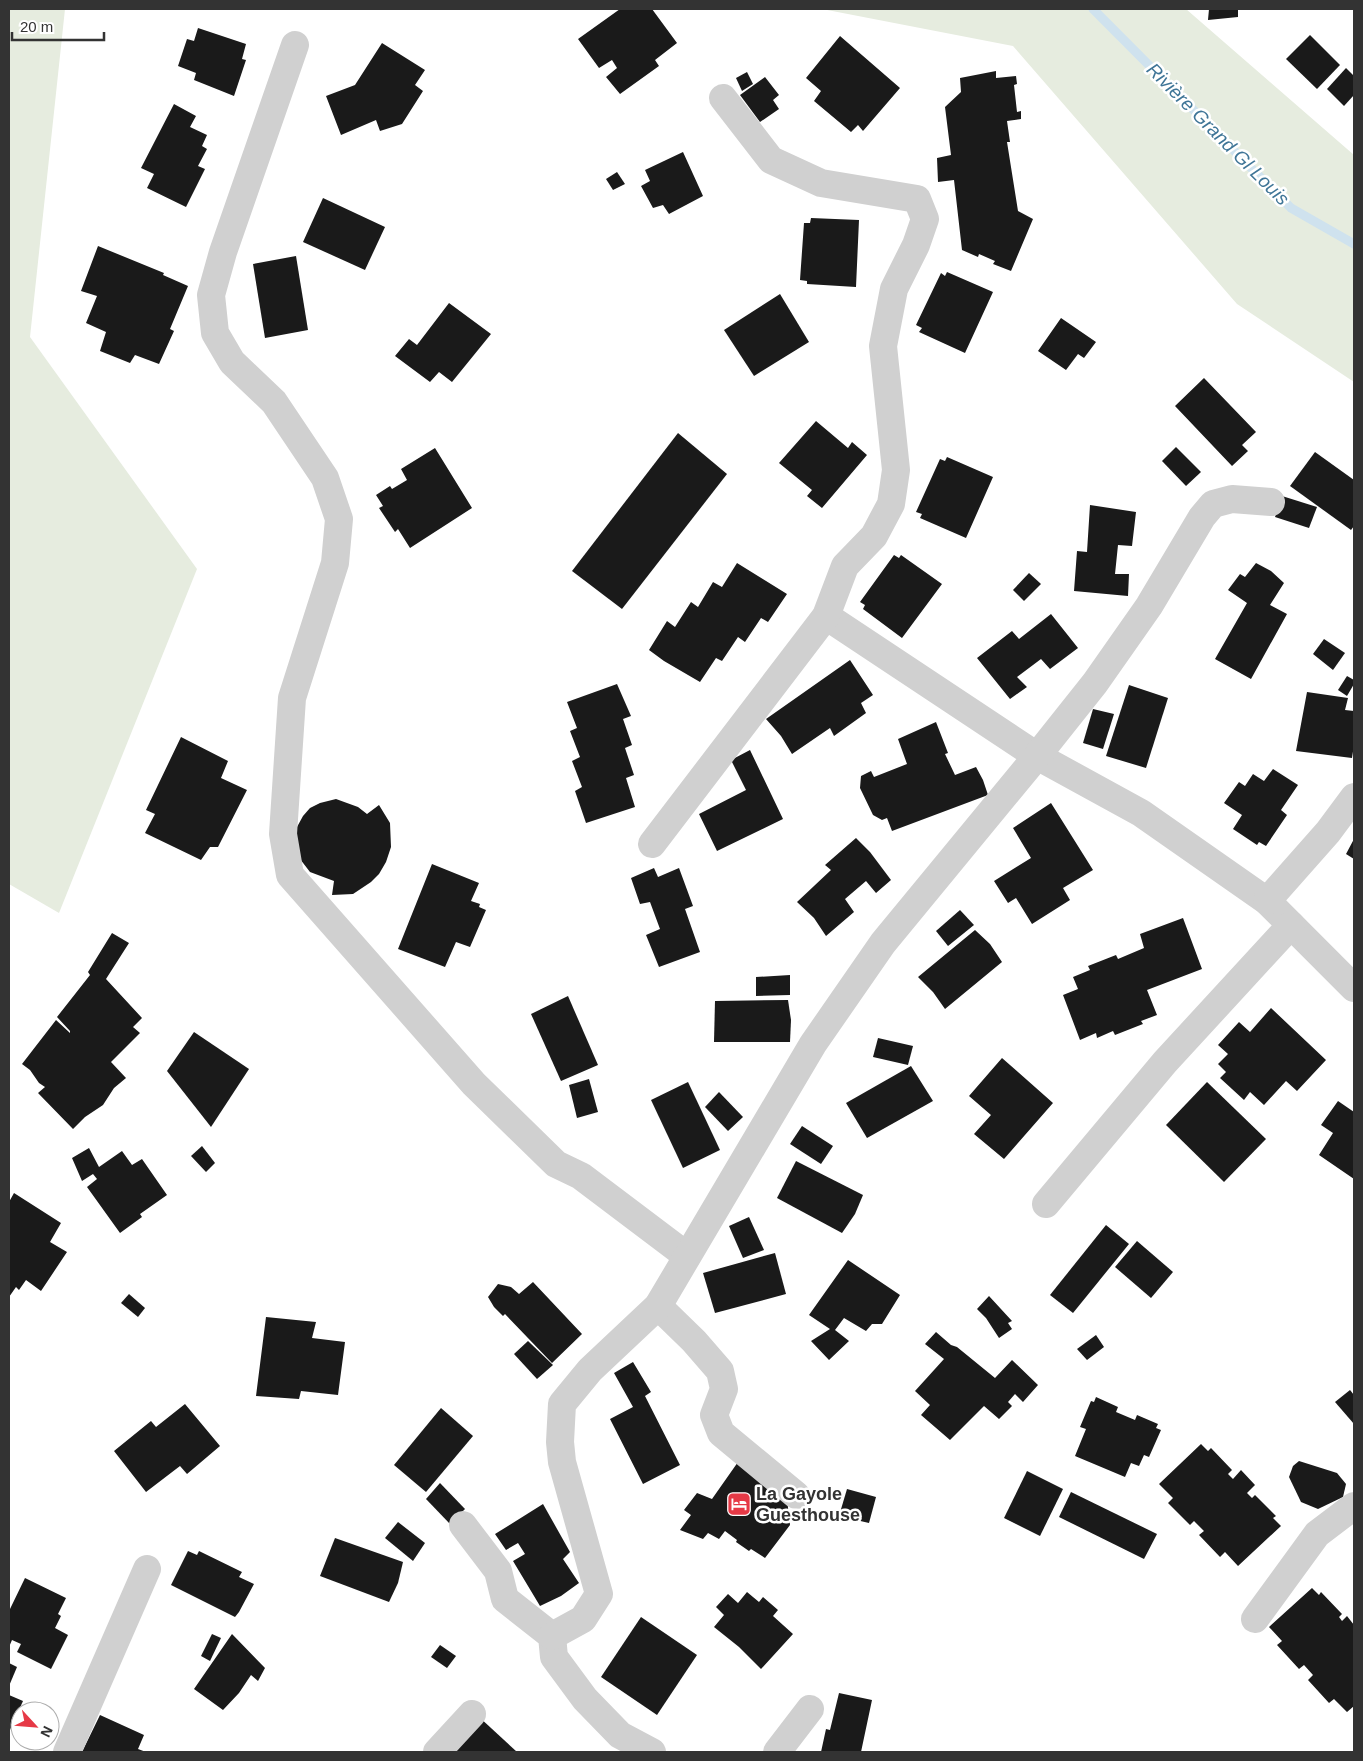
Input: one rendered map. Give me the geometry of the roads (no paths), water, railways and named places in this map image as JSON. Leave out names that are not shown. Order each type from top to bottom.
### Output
[{"type":"street","points":[[295,45],[223,252],[211,295],[215,333],[219,340],[232,362],[274,402],[315,462],[325,478],[339,519],[335,563],[292,698],[283,834],[290,875],[474,1084],[556,1164],[581,1176],[687,1256]]},
{"type":"street","points":[[652,844],[826,616],[845,566],[874,536],[891,504],[896,470],[883,346],[894,288],[916,245],[925,219],[917,199],[821,183],[771,160],[723,98]]},
{"type":"street","points":[[552,1636],[583,1619],[599,1594],[562,1462],[560,1442],[562,1404],[590,1370],[658,1306],[813,1044],[883,943],[1095,683],[1150,606],[1202,517],[1213,504],[1232,499],[1272,502]]},
{"type":"street","points":[[826,616],[1037,756],[1141,813],[1267,901],[1354,988]]},
{"type":"street","points":[[1267,901],[1328,832],[1354,797]]},
{"type":"street","points":[[1046,1204],[1165,1062],[1291,926]]},
{"type":"street","points":[[658,1306],[694,1341],[720,1370],[724,1389],[714,1415],[720,1434],[796,1495]]},
{"type":"street","points":[[1254,1619],[1317,1534],[1354,1506]]},
{"type":"street","points":[[463,1525],[498,1570],[505,1599],[552,1636],[554,1657],[585,1700],[620,1735],[652,1752]]},
{"type":"street","points":[[67,1752],[147,1568]]},
{"type":"street","points":[[777,1752],[810,1710]]},
{"type":"street","points":[[436,1752],[472,1714]]},
{"type":"waterway","name":"Rivière Grand Gl Louis","points":[[1093,9],[1291,208],[1354,244]]},
{"type":"place","name":"La Gayole Guesthouse","points":[[739,1504]]}]
